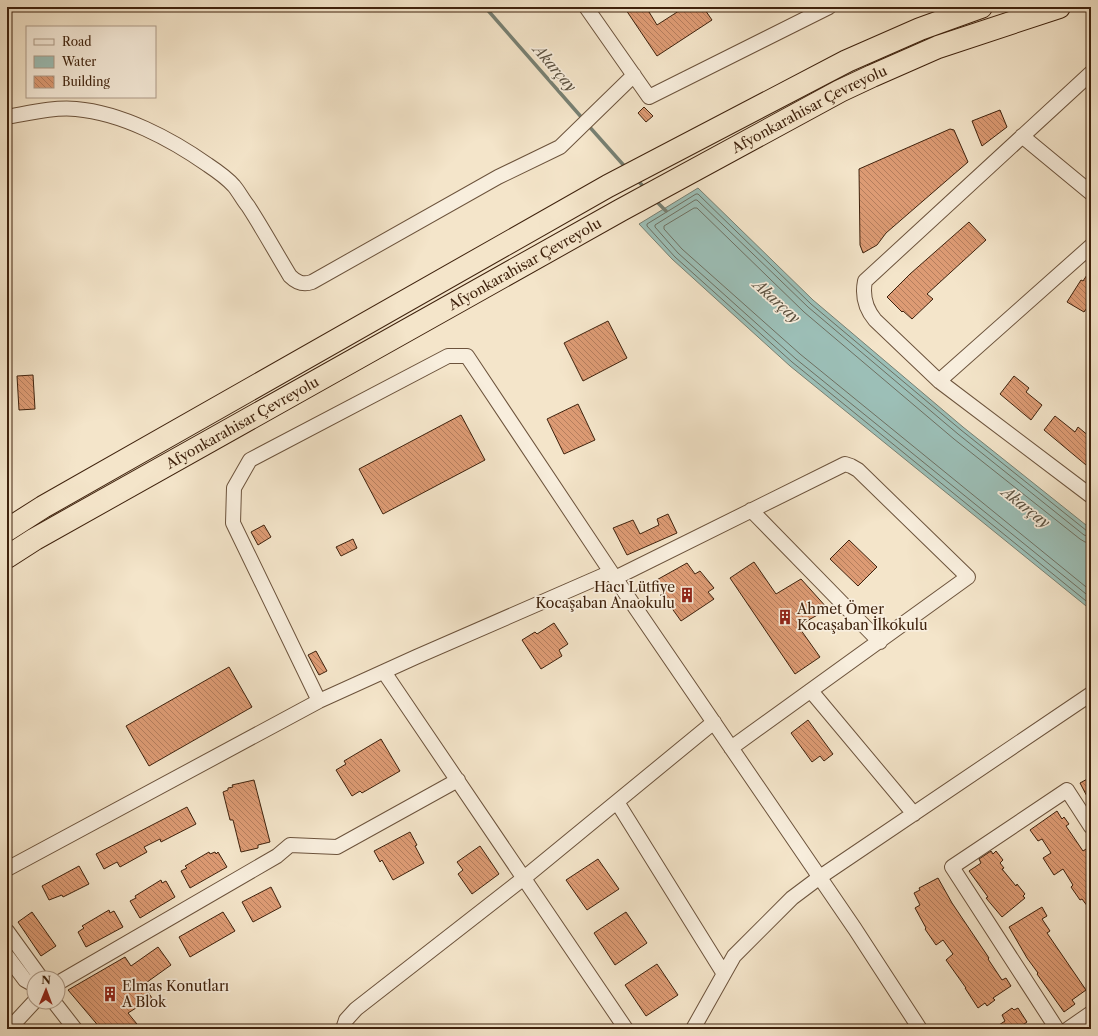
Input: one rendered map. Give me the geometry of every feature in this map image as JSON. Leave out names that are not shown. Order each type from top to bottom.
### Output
[{"type":"highway","name":"Afyonkarahisar Çevreyolu","points":[[7,530],[43,507],[608,186],[847,61],[920,29],[981,7]]},
{"type":"highway","name":"Afyonkarahisar Çevreyolu","points":[[7,557],[35,539],[621,210],[840,91],[938,47],[1060,7]]},
{"type":"street","points":[[586,7],[649,97],[829,7]]},
{"type":"street","points":[[1091,73],[865,281],[864,294],[864,301],[870,314],[875,320],[939,381],[1091,496]]},
{"type":"street","points":[[7,117],[58,108],[76,109],[98,113],[138,125],[194,155],[234,186],[257,220],[290,276],[295,281],[302,284],[312,282],[498,177],[560,147],[634,75]]},
{"type":"street","points":[[1022,136],[1091,193]]},
{"type":"street","points":[[939,381],[1091,246]]},
{"type":"street","points":[[319,701],[233,523],[234,488],[250,460],[448,356],[467,356],[613,575],[820,877],[920,1029]]},
{"type":"street","points":[[7,869],[319,701],[613,575],[840,466],[845,464],[851,466],[858,470],[968,577],[880,642],[731,748]]},
{"type":"street","points":[[751,510],[880,642]]},
{"type":"street","points":[[384,672],[626,1029]]},
{"type":"street","points":[[811,691],[914,814]]},
{"type":"street","points":[[693,1029],[734,956],[792,898],[820,877],[1091,694]]},
{"type":"street","points":[[343,1029],[346,1020],[356,1009],[524,878],[714,722]]},
{"type":"street","points":[[66,978],[277,856],[290,845],[337,847],[458,780]]},
{"type":"street","points":[[1057,1029],[952,867],[1067,790],[1091,827]]},
{"type":"street","points":[[617,802],[724,974]]},
{"type":"street","points":[[7,931],[35,970]]},
{"type":"street","points":[[7,956],[26,981]]},
{"type":"street","points":[[9,1029],[27,1010]]},
{"type":"street","points":[[60,1010],[75,1029]]},
{"type":"street","points":[[1068,1029],[1091,1013]]},
{"type":"water","points":[[698,188],[813,300],[963,427],[1091,529],[1091,610],[790,366],[672,259],[639,224]]},
{"type":"building","points":[[624,7],[646,7],[657,25],[685,7],[703,7],[712,20],[657,56]]},
{"type":"building","points":[[644,107],[653,116],[646,122],[638,113]]},
{"type":"building","points":[[1000,110],[1007,127],[982,146],[972,121]]},
{"type":"building","points":[[950,129],[954,130],[968,162],[886,233],[877,245],[863,253],[860,245],[859,169]]},
{"type":"building","points":[[969,222],[986,240],[927,294],[933,299],[912,319],[903,311],[902,312],[887,297],[910,274]]},
{"type":"building","points":[[1091,269],[1091,302],[1084,312],[1067,302],[1081,280],[1083,281]]},
{"type":"building","points":[[608,321],[627,358],[583,381],[564,343]]},
{"type":"building","points":[[33,375],[35,409],[19,410],[17,376]]},
{"type":"building","points":[[1014,376],[1029,388],[1026,392],[1042,405],[1031,420],[1000,394]]},
{"type":"building","points":[[578,404],[595,440],[564,454],[547,419]]},
{"type":"building","points":[[461,415],[485,460],[383,514],[359,469]]},
{"type":"building","points":[[1055,416],[1075,432],[1078,427],[1090,437],[1087,441],[1091,444],[1091,458],[1086,465],[1044,430]]},
{"type":"building","points":[[668,514],[677,533],[627,555],[613,528],[633,520],[640,534],[659,525],[657,519]]},
{"type":"building","points":[[264,525],[271,537],[258,545],[251,532]]},
{"type":"building","points":[[353,539],[357,548],[341,556],[336,547]]},
{"type":"building","points":[[849,540],[877,567],[858,586],[830,559]]},
{"type":"building","name":"Ahmet Ömer Kocaşaban İlkokulu","points":[[754,562],[776,594],[801,579],[828,609],[798,626],[820,657],[795,674],[730,578]]},
{"type":"building","name":"Hacı Lütfiye Kocaşaban Anaokulu","points":[[687,563],[695,574],[700,571],[714,588],[708,592],[714,599],[681,621],[653,582]]},
{"type":"building","points":[[554,623],[568,644],[559,650],[562,656],[541,669],[522,640],[535,632],[537,634]]},
{"type":"building","points":[[316,651],[327,671],[319,675],[308,655]]},
{"type":"building","points":[[229,667],[252,707],[149,766],[126,726]]},
{"type":"building","points":[[808,720],[833,754],[824,761],[820,756],[812,762],[791,733]]},
{"type":"building","points":[[381,739],[400,771],[362,793],[360,791],[352,796],[336,770],[346,764],[344,761]]},
{"type":"building","points":[[1091,777],[1091,804],[1080,783]]},
{"type":"building","points":[[254,780],[270,842],[258,845],[258,848],[241,852],[233,820],[230,820],[223,792],[228,790],[228,788],[233,787],[232,785]]},
{"type":"building","points":[[187,807],[196,824],[161,842],[160,839],[144,847],[147,852],[120,867],[117,862],[104,869],[96,854]]},
{"type":"building","points":[[1057,811],[1062,819],[1064,817],[1069,824],[1066,826],[1083,851],[1086,849],[1091,857],[1091,911],[1082,899],[1080,900],[1071,887],[1073,885],[1063,869],[1054,875],[1043,858],[1051,853],[1042,839],[1038,841],[1030,830]]},
{"type":"building","points":[[410,832],[417,845],[415,846],[424,863],[393,880],[382,860],[380,862],[374,851]]},
{"type":"building","points":[[480,846],[499,874],[472,894],[458,874],[463,870],[457,862]]},
{"type":"building","points":[[991,851],[993,854],[996,851],[1003,860],[1000,863],[1004,868],[1002,869],[1016,886],[1017,884],[1025,894],[1023,896],[1025,898],[1002,917],[986,898],[988,897],[969,871],[981,863],[979,859]]},
{"type":"building","points":[[209,852],[210,854],[215,852],[216,854],[218,852],[227,867],[190,888],[181,871],[187,868],[185,866]]},
{"type":"building","points":[[598,859],[619,889],[587,910],[566,880]]},
{"type":"building","points":[[79,866],[89,884],[63,897],[62,895],[49,900],[42,886]]},
{"type":"building","points":[[938,878],[952,903],[1002,980],[1006,978],[1011,986],[993,998],[995,1000],[987,1006],[985,1003],[978,1008],[946,960],[953,954],[943,940],[936,945],[925,929],[926,928],[915,908],[920,905],[914,893],[920,890],[919,888]]},
{"type":"building","points":[[161,880],[162,883],[166,881],[175,897],[140,918],[130,901],[136,898],[135,896]]},
{"type":"building","points":[[271,887],[281,907],[253,922],[242,902]]},
{"type":"building","points":[[1042,907],[1047,916],[1042,919],[1050,931],[1047,933],[1086,990],[1072,1000],[1075,1004],[1064,1012],[1037,974],[1038,973],[1027,958],[1009,927]]},
{"type":"building","points":[[109,910],[110,913],[114,911],[123,927],[86,947],[78,932],[84,928],[82,926]]},
{"type":"building","points":[[32,912],[56,946],[41,956],[18,922]]},
{"type":"building","points":[[223,912],[235,931],[190,957],[179,937]]},
{"type":"building","points":[[626,912],[647,943],[615,965],[594,933]]},
{"type":"building","name":"Elmas Konutları A Blok","points":[[158,947],[171,965],[143,985],[152,998],[128,1013],[141,1029],[101,1029],[68,990],[125,957],[131,966]]},
{"type":"building","points":[[657,964],[678,995],[646,1016],[625,985]]},
{"type":"building","points":[[1012,1008],[1014,1010],[1018,1008],[1027,1022],[1017,1029],[993,1029],[1005,1021],[1002,1015]]},
{"type":"waterway","name":"Akarçay","points":[[485,7],[583,119]]},
{"type":"waterway","name":"Akarçay","points":[[587,124],[627,169]]},
{"type":"waterway","name":"Akarçay","points":[[636,179],[646,189]]},
{"type":"waterway","name":"Akarçay","points":[[655,200],[666,211]]},
{"type":"place","name":"Hacı Lütfiye Kocaşaban Anaokulu","points":[[687,595]]},
{"type":"place","name":"Ahmet Ömer Kocaşaban İlkokulu","points":[[785,617]]},
{"type":"place","name":"Elmas Konutları A Blok","points":[[110,994]]}]
